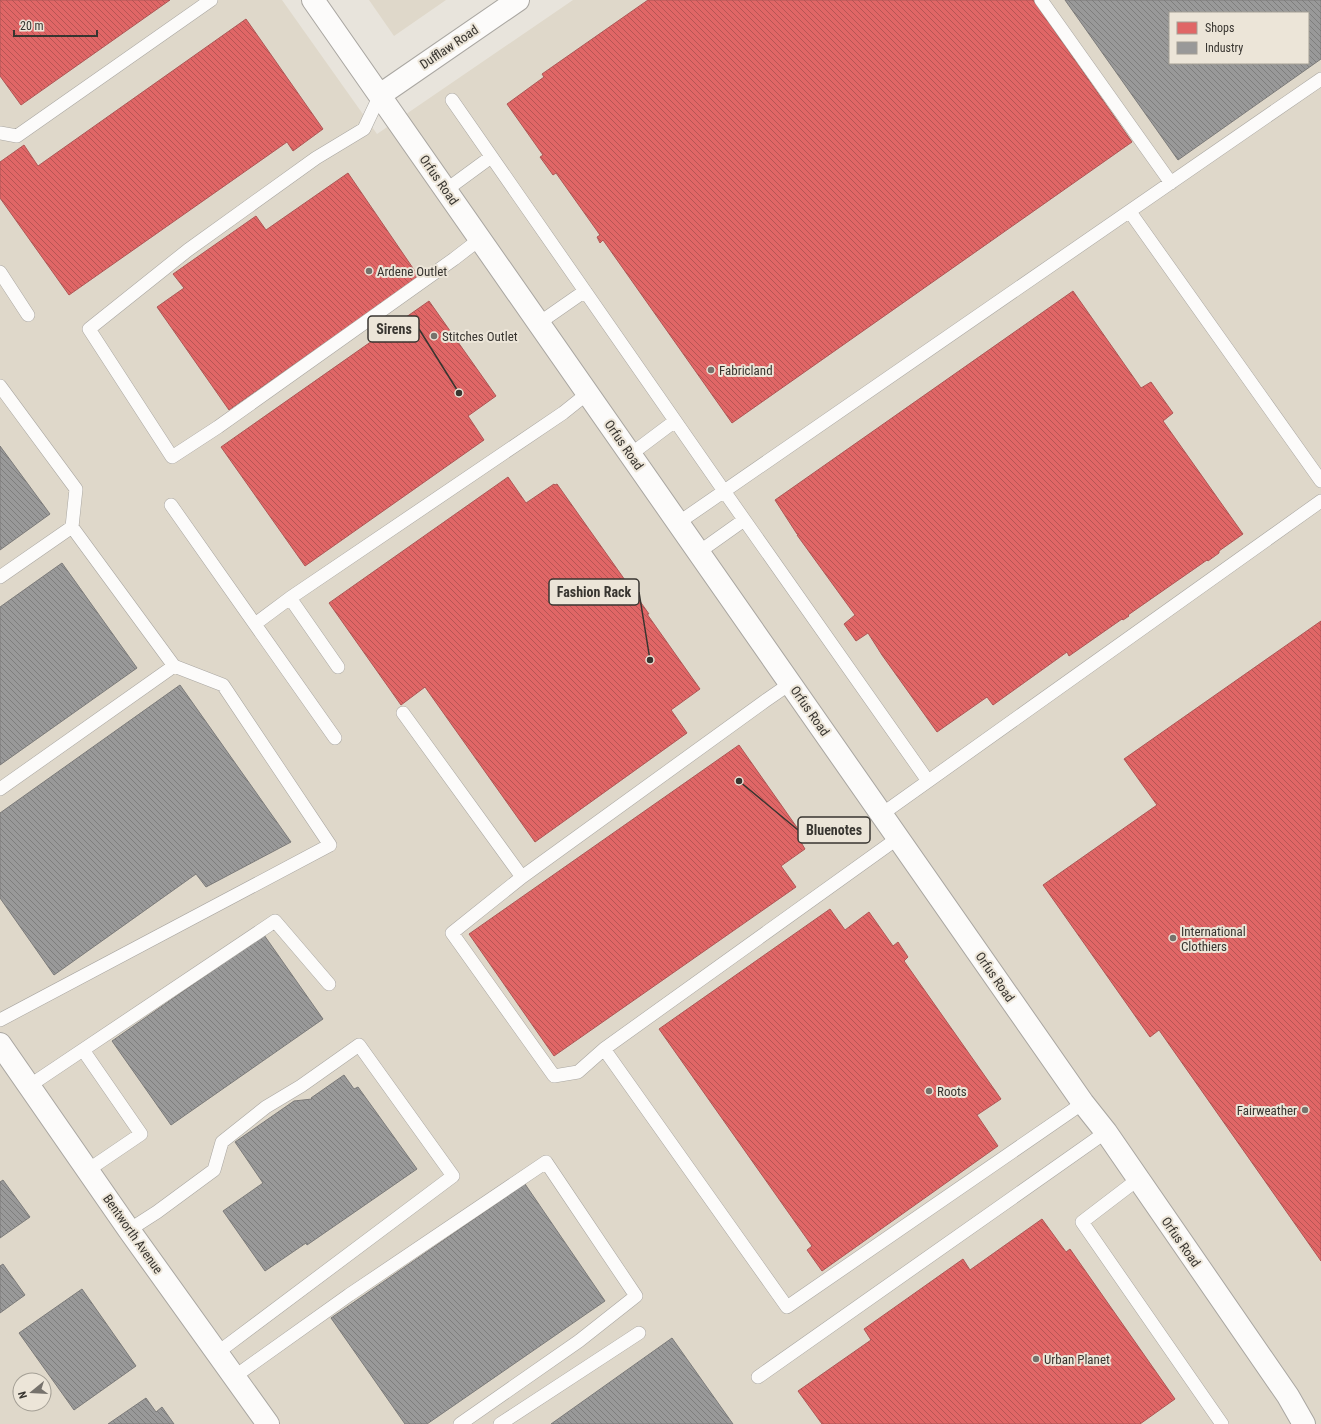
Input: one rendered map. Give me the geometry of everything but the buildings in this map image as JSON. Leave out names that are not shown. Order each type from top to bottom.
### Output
[{"type":"street","name":"Orfus Road","points":[[313,0],[1083,1103],[1106,1132],[1137,1180],[1288,1396],[1304,1424]]},
{"type":"street","name":"Dufflaw Road","points":[[380,95],[518,0]]},
{"type":"street","name":"Bentworth Avenue","points":[[0,1044],[129,1230],[268,1424]]},
{"type":"lane","points":[[0,132],[17,136],[211,0]]},
{"type":"lane","points":[[1041,0],[1171,183]]},
{"type":"lane","points":[[678,523],[1321,79]]},
{"type":"lane","points":[[380,95],[364,129],[316,158],[188,250],[89,329],[172,458],[480,239]]},
{"type":"lane","points":[[452,100],[744,520],[928,781]]},
{"type":"lane","points":[[446,190],[492,157]]},
{"type":"lane","points":[[1130,212],[1321,481]]},
{"type":"lane","points":[[0,272],[28,315]]},
{"type":"lane","points":[[538,323],[585,291]]},
{"type":"lane","points":[[0,386],[76,489],[72,528],[174,666],[223,685],[330,845],[0,1020]]},
{"type":"lane","points":[[255,624],[290,598],[563,413],[588,393]]},
{"type":"lane","points":[[630,454],[675,421]]},
{"type":"lane","points":[[882,814],[1321,501]]},
{"type":"lane","points":[[171,505],[335,738]]},
{"type":"lane","points":[[699,552],[744,520]]},
{"type":"lane","points":[[0,577],[72,528]]},
{"type":"lane","points":[[290,598],[338,667]]},
{"type":"lane","points":[[0,789],[174,666]]},
{"type":"lane","points":[[791,683],[522,877],[452,933],[554,1076],[578,1072],[604,1049],[898,838]]},
{"type":"lane","points":[[403,713],[522,877]]},
{"type":"lane","points":[[29,1086],[275,921],[329,984]]},
{"type":"lane","points":[[129,1230],[157,1212],[214,1170],[222,1142],[266,1107],[301,1086],[359,1045],[453,1176],[217,1353]]},
{"type":"lane","points":[[604,1049],[787,1307],[1083,1103]]},
{"type":"lane","points":[[83,1050],[141,1134],[88,1170]]},
{"type":"lane","points":[[758,1377],[1106,1132]]},
{"type":"lane","points":[[234,1377],[349,1295],[546,1162],[636,1296],[579,1340],[460,1424]]},
{"type":"lane","points":[[1137,1180],[1082,1222],[1222,1424]]},
{"type":"lane","points":[[500,1424],[639,1333]]},
{"type":"shaded area","points":[[0,0],[282,0],[377,134],[573,0],[1321,0],[1321,1424],[0,1424]]},
{"type":"shaded area","points":[[369,0],[446,0],[394,36]]},
{"type":"place","name":"Ardene Outlet","points":[[369,271]]},
{"type":"place","name":"Stitches Outlet","points":[[434,336]]},
{"type":"place","name":"Fabricland","points":[[711,370]]},
{"type":"place","name":"Sirens","points":[[459,393]]},
{"type":"place","name":"Fashion Rack","points":[[650,660]]},
{"type":"place","name":"Bluenotes","points":[[739,781]]},
{"type":"place","name":"International Clothiers","points":[[1173,938]]},
{"type":"place","name":"Roots","points":[[929,1091]]},
{"type":"place","name":"Fairweather","points":[[1305,1110]]},
{"type":"place","name":"Urban Planet","points":[[1036,1359]]}]
